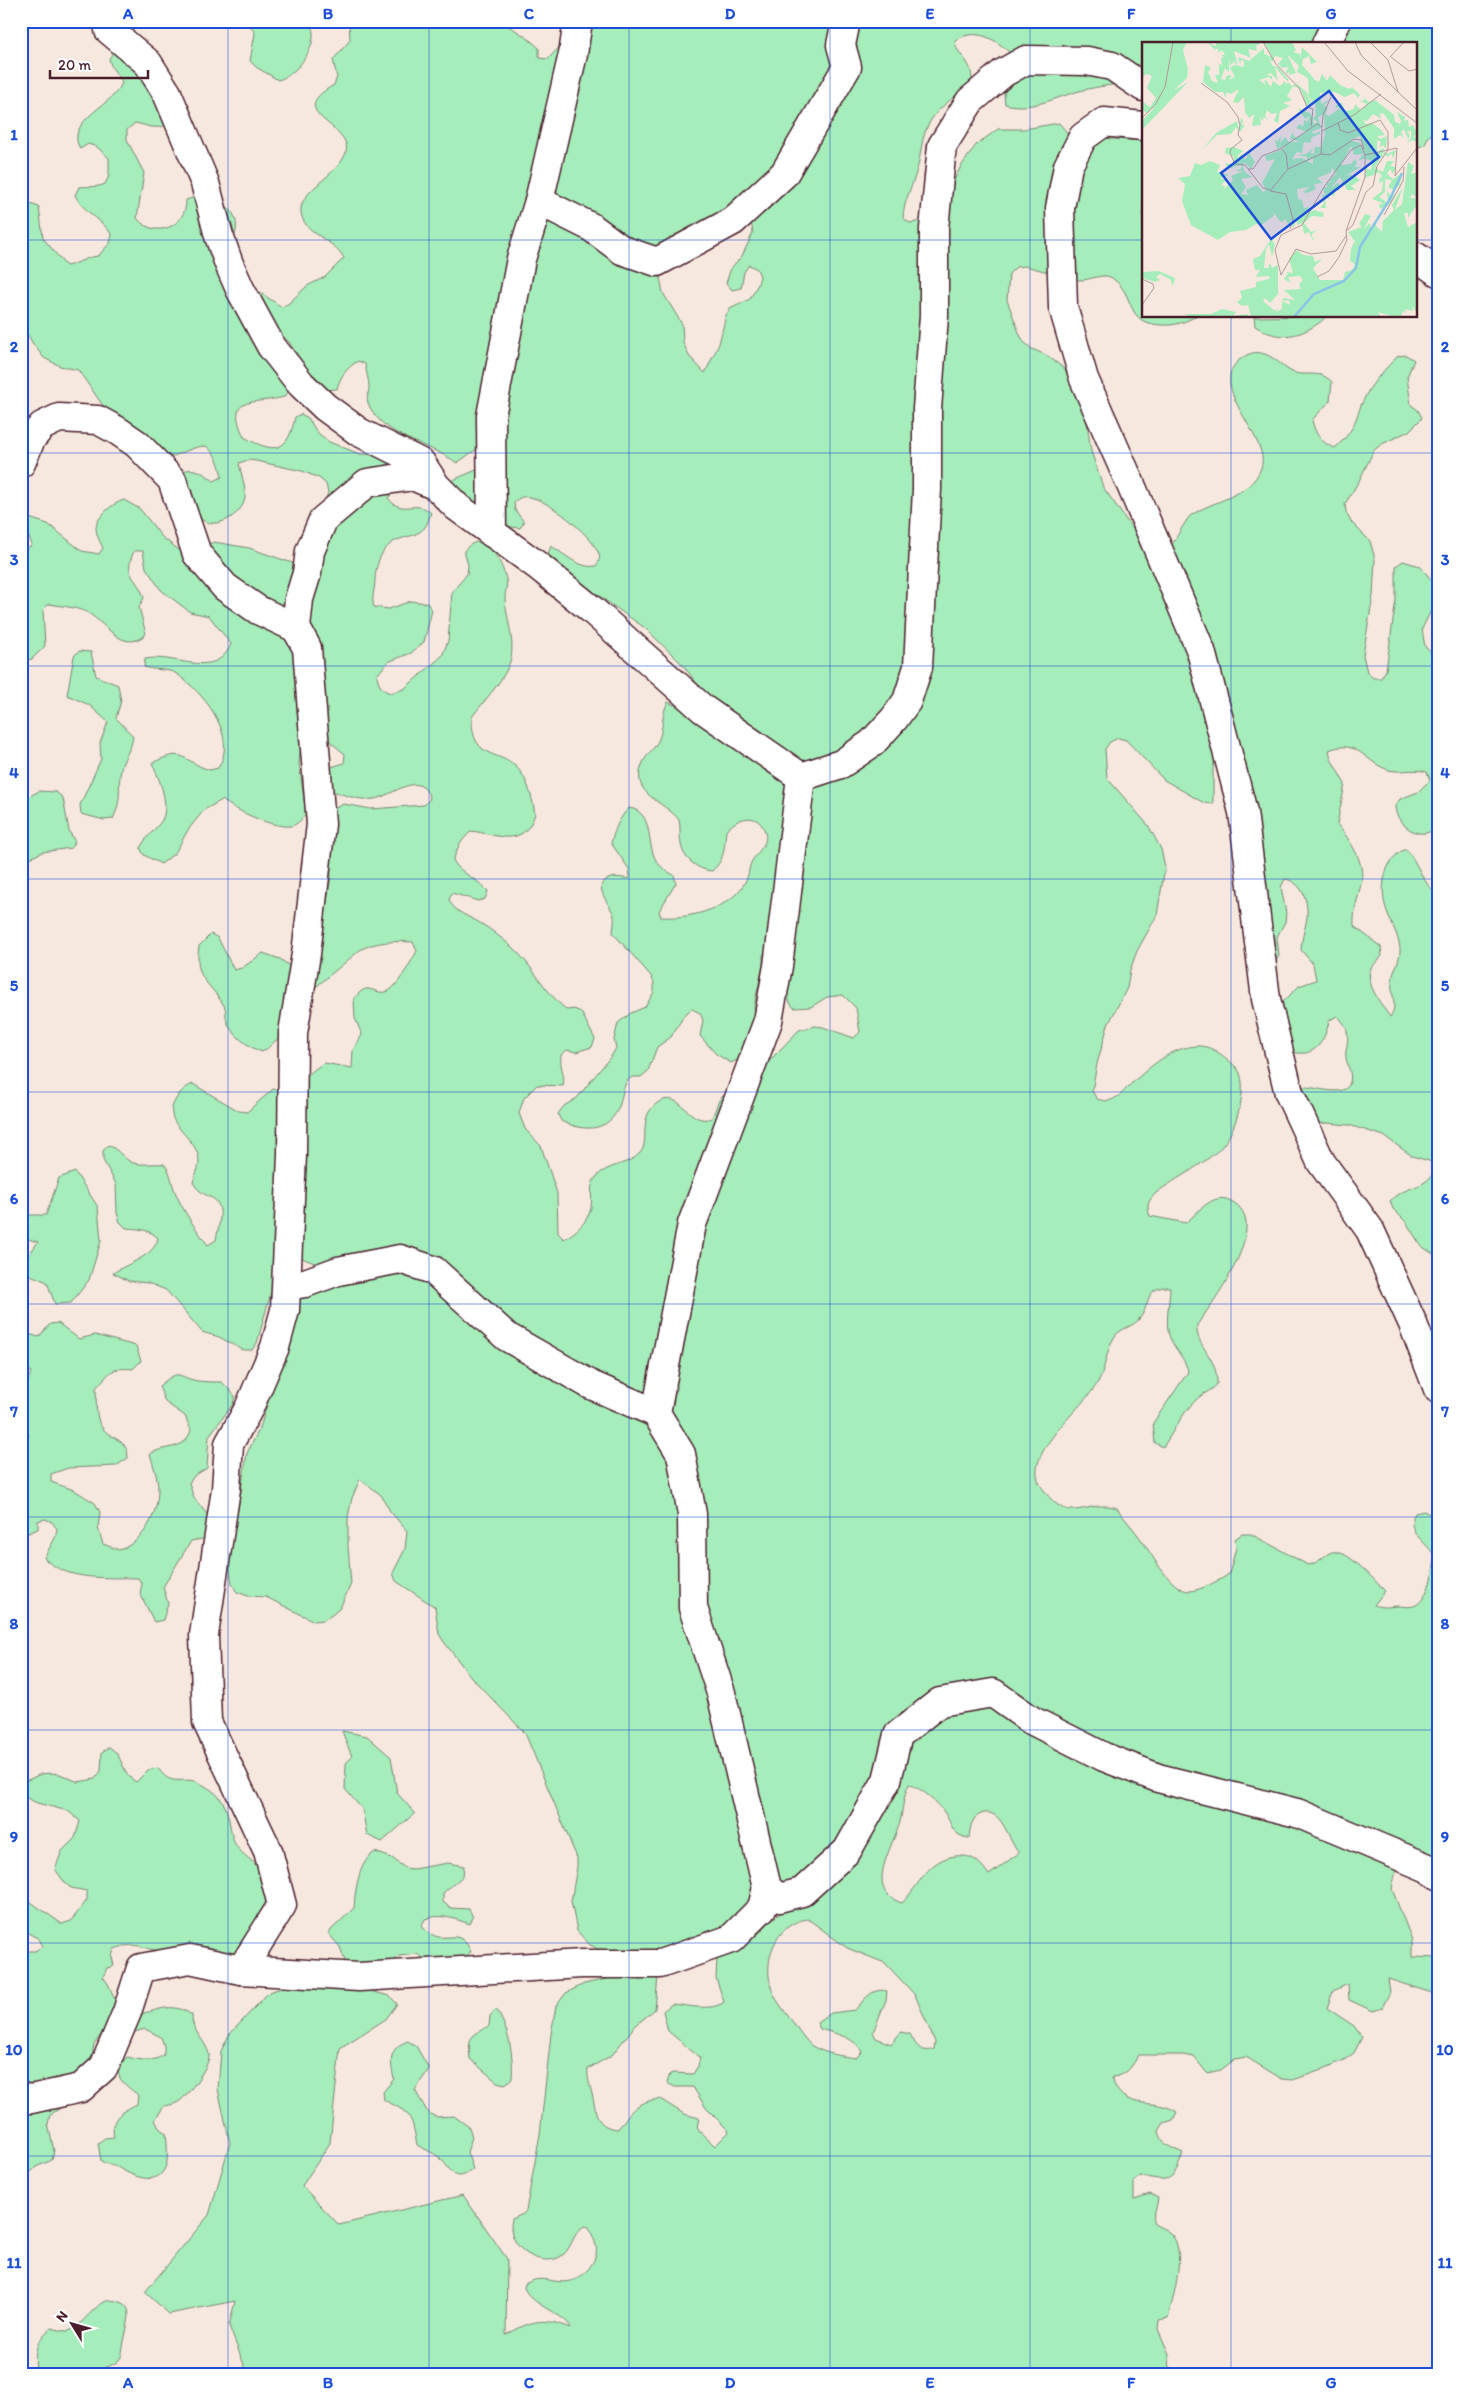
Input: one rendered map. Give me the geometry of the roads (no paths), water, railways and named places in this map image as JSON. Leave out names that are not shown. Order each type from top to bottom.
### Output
[{"type":"street","points":[[492,533],[491,416],[521,259],[539,201],[573,54],[578,21]]},
{"type":"street","points":[[539,201],[591,227],[622,250],[657,262],[733,221],[784,174],[848,67],[841,45],[846,21]]},
{"type":"street","points":[[1327,42],[1337,21]]},
{"type":"street","points":[[108,30],[148,63],[167,93],[205,182],[219,236],[240,289],[271,346],[301,384],[325,407],[359,432],[421,463],[436,486],[457,507],[590,609],[702,709],[801,777]]},
{"type":"street","points":[[801,777],[841,764],[872,742],[894,719],[906,700],[918,667],[927,489],[927,409],[934,316],[934,229],[942,146],[970,101],[1003,73],[1026,60],[1087,61],[1112,66],[1142,86]]},
{"type":"street","points":[[1142,126],[1104,122],[1083,137],[1068,166],[1060,208],[1063,307],[1084,379],[1201,652],[1242,812],[1266,999],[1288,1093],[1321,1162],[1370,1230],[1413,1324],[1438,1389]]},
{"type":"street","points":[[1416,257],[1438,272]]},
{"type":"street","points":[[21,463],[31,439],[42,426],[59,418],[98,420],[118,431],[137,444],[172,480],[196,554],[225,587],[258,610],[296,628]]},
{"type":"street","points":[[241,1970],[282,1905],[268,1851],[207,1722],[204,1635],[226,1489],[230,1444],[249,1408],[275,1347],[285,1310],[292,1155],[293,1033],[321,824],[307,648],[296,628],[299,599],[307,573],[310,551],[323,520],[367,484],[413,476],[436,486]]},
{"type":"street","points":[[656,1413],[692,1224],[768,1021],[778,966],[801,777]]},
{"type":"street","points":[[21,2097],[31,2099],[81,2088],[104,2067],[127,2012],[141,1968],[190,1959],[241,1970],[359,1978],[582,1964],[660,1964],[731,1940],[762,1908],[767,1888],[721,1693],[693,1608],[692,1514],[681,1454],[656,1413],[591,1385],[507,1337],[433,1270],[400,1259],[338,1271],[305,1283],[287,1286]]},
{"type":"street","points":[[767,1888],[779,1898],[802,1892],[847,1851],[887,1780],[898,1735],[940,1702],[993,1694],[1031,1720],[1104,1757],[1158,1778],[1297,1812],[1428,1868],[1438,1875]]}]
